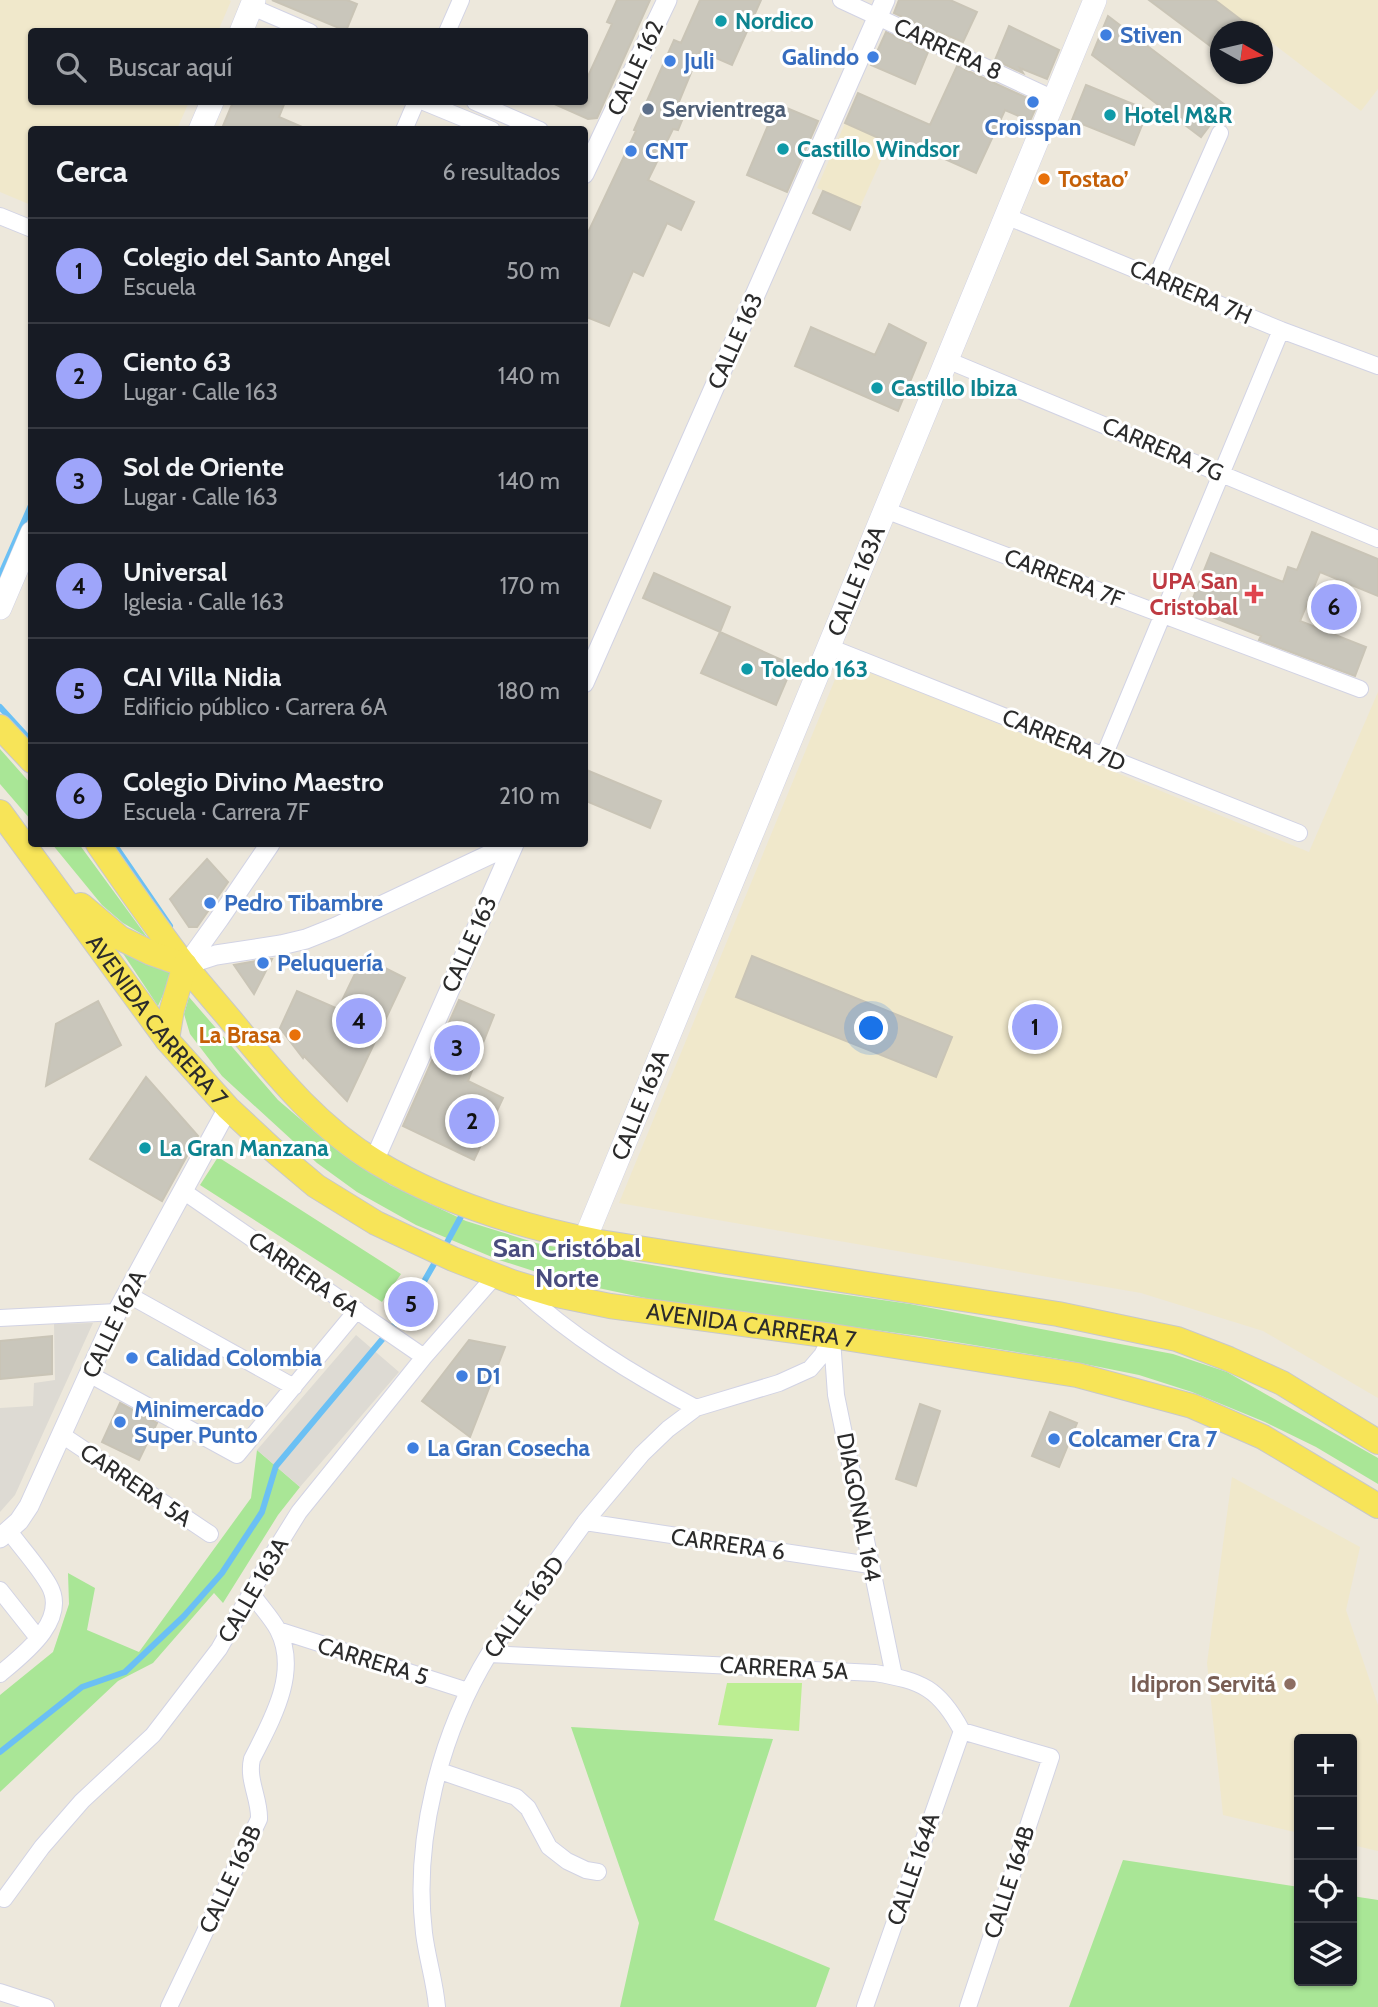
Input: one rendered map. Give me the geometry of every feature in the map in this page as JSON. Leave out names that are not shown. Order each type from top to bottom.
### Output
[{"type":"main road","name":"CALLE 163A","points":[[585,1239],[1095,0]]},
{"type":"main road","points":[[202,126],[211,105]]},
{"type":"main road","points":[[0,608],[28,542]]},
{"type":"main road","points":[[0,727],[28,757]]},
{"type":"main road","name":"AVENIDA CARRERA 7","points":[[0,812],[167,1040],[228,1108],[316,1186],[376,1223],[503,1279],[552,1294],[611,1306],[832,1336],[1077,1375],[1192,1406],[1263,1437],[1378,1506]]},
{"type":"main road","points":[[100,847],[185,965],[277,1077],[314,1114],[374,1161],[424,1188],[550,1232],[1058,1314],[1177,1339],[1282,1383],[1378,1442]]},
{"type":"main road","points":[[41,866],[99,922],[120,938],[185,965]]},
{"type":"main road","points":[[167,1040],[172,1009],[185,965]]},
{"type":"street","points":[[449,28],[461,0]]},
{"type":"street","name":"CALLE 162","points":[[588,160],[667,0]]},
{"type":"street","name":"CARRERA 8","points":[[841,0],[881,8],[1054,99]]},
{"type":"street","name":"CALLE 163","points":[[588,673],[881,8]]},
{"type":"street","points":[[249,19],[291,28]]},
{"type":"street","points":[[406,126],[415,105]]},
{"type":"street","points":[[431,105],[482,126]]},
{"type":"street","points":[[482,105],[531,126]]},
{"type":"street","points":[[1156,278],[1220,133]]},
{"type":"street","points":[[0,216],[28,227]]},
{"type":"street","name":"CARRERA 7H","points":[[1006,216],[1281,330],[1378,366]]},
{"type":"street","points":[[1104,756],[1281,330]]},
{"type":"street","name":"CARRERA 7G","points":[[947,359],[1378,539]]},
{"type":"street","name":"CARRERA 7F","points":[[885,510],[1360,690]]},
{"type":"street","name":"CARRERA 7D","points":[[829,647],[1299,833]]},
{"type":"street","points":[[185,965],[268,847]]},
{"type":"street","points":[[185,965],[216,955],[306,939],[507,847]]},
{"type":"street","name":"CALLE 163","points":[[374,1161],[512,847]]},
{"type":"street","name":"CALLE 162A","points":[[5,1535],[30,1506],[117,1312],[228,1108]]},
{"type":"street","name":"CARRERA 6A","points":[[183,1191],[424,1357]]},
{"type":"street","points":[[503,1279],[602,1353],[696,1408]]},
{"type":"street","name":"CALLE 163A","points":[[4,1899],[42,1847],[82,1801],[153,1735],[219,1649],[299,1512],[424,1357],[503,1279]]},
{"type":"street","points":[[127,1294],[294,1387]]},
{"type":"street","points":[[89,1374],[237,1455],[357,1310]]},
{"type":"street","points":[[0,1318],[117,1312]]},
{"type":"street","name":"CALLE 163D","points":[[437,2007],[435,1981],[424,1934],[421,1881],[425,1829],[440,1771],[468,1691],[489,1654],[585,1522],[642,1454],[668,1429],[696,1408],[779,1383],[810,1369],[822,1356],[832,1336]]},
{"type":"street","name":"DIAGONAL 164","points":[[832,1336],[836,1395],[894,1676]]},
{"type":"street","name":"CARRERA 5A","points":[[62,1435],[209,1534]]},
{"type":"street","name":"CARRERA 6","points":[[585,1522],[870,1565]]},
{"type":"street","points":[[0,1674],[28,1651],[38,1638],[52,1617],[54,1601],[50,1586],[5,1535]]},
{"type":"street","points":[[0,1590],[38,1638]]},
{"type":"street","name":"CALLE 163B","points":[[169,2007],[259,1819],[250,1768],[251,1759],[280,1699],[286,1673],[284,1645],[278,1630],[252,1594]]},
{"type":"street","name":"CARRERA 5","points":[[278,1630],[468,1691]]},
{"type":"street","name":"CARRERA 5A","points":[[489,1654],[875,1672],[918,1683],[936,1694],[950,1708],[962,1731]]},
{"type":"street","name":"CALLE 164B","points":[[962,1731],[1051,1757],[968,2007]]},
{"type":"street","name":"CALLE 164A","points":[[865,2007],[962,1731]]},
{"type":"street","points":[[440,1771],[516,1797],[528,1808],[548,1847],[567,1861],[586,1870],[598,1872]]},
{"type":"street","points":[[0,1992],[46,2007]]},
{"type":"shaded area","points":[[0,0],[231,1],[219,28],[28,28],[28,105],[188,105],[178,126],[28,126],[28,204],[0,192]]},
{"type":"shaded area","points":[[1215,0],[1378,0],[1378,89],[1361,111],[1273,44],[1273,21],[1243,21]]},
{"type":"shaded area","points":[[845,123],[889,143],[860,207],[817,188]]},
{"type":"shaded area","points":[[843,660],[1309,852],[1378,692],[1378,1398],[1263,1331],[1141,1293],[619,1203]]},
{"type":"shaded area","points":[[93,1323],[15,1495],[0,1512],[0,1408],[33,1406],[34,1383],[55,1380],[54,1324]]},
{"type":"shaded area","points":[[356,1335],[399,1372],[300,1487],[257,1450]]},
{"type":"shaded area","name":"Idipron Servitá","points":[[1232,1477],[1360,1547],[1346,1610],[1378,1705],[1378,1851],[1357,1846],[1357,1734],[1294,1734],[1294,1832],[1223,1815],[1207,1663]]},
{"type":"green space","points":[[0,749],[28,781],[28,817],[0,784]]},
{"type":"green space","points":[[54,847],[81,847],[147,937],[123,923],[102,905]]},
{"type":"green space","points":[[120,949],[167,967],[172,975],[158,1006]]},
{"type":"green space","points":[[189,997],[278,1100],[327,1142],[390,1185],[466,1221],[536,1243],[611,1258],[910,1304],[1173,1354],[1227,1372],[1378,1458],[1378,1484],[1316,1447],[1265,1422],[1192,1392],[1139,1375],[919,1336],[655,1300],[565,1281],[499,1260],[416,1225],[357,1192],[317,1163],[222,1076],[190,1034],[184,1014]]},
{"type":"green space","points":[[218,1157],[401,1274],[382,1302],[200,1185]]},
{"type":"green space","points":[[257,1450],[300,1487],[278,1515],[223,1603],[214,1593],[153,1663],[118,1681],[0,1792],[0,1695],[53,1652],[69,1604],[68,1573],[95,1588],[87,1630],[139,1652],[251,1498]]},
{"type":"green space","points":[[727,1683],[802,1683],[799,1731],[718,1725]]},
{"type":"green space","points":[[571,1727],[773,1739],[714,1920],[830,1968],[816,2007],[620,2007],[639,1923]]},
{"type":"green space","points":[[1123,1860],[1294,1886],[1294,1986],[1357,1986],[1357,1897],[1378,1900],[1378,2007],[1069,2007]]},
{"type":"building","points":[[272,0],[347,0],[357,4],[347,28],[339,28]]},
{"type":"building","points":[[617,0],[650,0],[597,118],[588,119],[557,105],[588,105],[588,76],[612,24],[607,22]]},
{"type":"building","points":[[700,0],[761,0],[732,65],[700,51],[678,104],[687,108],[678,130],[673,129],[648,180],[694,202],[681,230],[667,223],[643,276],[633,271],[609,326],[588,318],[588,233],[636,131],[634,130],[674,40],[681,43]]},
{"type":"building","points":[[899,0],[950,0],[977,12],[963,42],[937,31],[936,33],[894,13]]},
{"type":"building","points":[[1149,0],[1215,0],[1243,21],[1210,21],[1210,46]]},
{"type":"building","points":[[1108,16],[1225,105],[1201,137],[1092,55]]},
{"type":"building","points":[[1009,26],[1059,50],[1047,79],[1020,68],[1023,73],[995,60]]},
{"type":"building","points":[[886,32],[928,52],[915,84],[871,65]]},
{"type":"building","points":[[957,66],[1036,102],[1037,105],[1030,121],[1005,110],[976,173],[927,151],[923,158],[845,123],[858,93],[930,125]]},
{"type":"building","name":"Hotel M&R","points":[[1086,85],[1148,110],[1134,145],[1072,120]]},
{"type":"building","name":"Castillo Windsor","points":[[777,104],[818,121],[787,192],[747,175]]},
{"type":"building","points":[[232,105],[284,105],[279,117],[300,126],[223,126]]},
{"type":"building","points":[[823,191],[860,207],[850,230],[813,213]]},
{"type":"building","name":"Castillo Ibiza","points":[[889,324],[926,343],[898,411],[795,366],[811,327],[875,355]]},
{"type":"building","points":[[1312,532],[1378,559],[1378,596],[1320,572],[1300,621],[1366,647],[1355,676],[1259,640],[1261,636],[1189,608],[1211,553],[1283,582],[1288,567],[1297,570]]},
{"type":"building","points":[[654,573],[730,607],[720,632],[643,598]]},
{"type":"building","name":"Toledo 163","points":[[720,632],[793,665],[776,705],[701,673]]},
{"type":"building","points":[[588,771],[661,801],[650,828],[588,802]]},
{"type":"building","points":[[207,859],[228,882],[197,927],[189,927],[170,899]]},
{"type":"building","points":[[752,956],[952,1037],[936,1077],[736,997]]},
{"type":"building","points":[[363,957],[405,978],[347,1101],[304,1056],[303,1058],[280,1028],[297,991],[338,1009]]},
{"type":"building","points":[[272,959],[254,994],[234,965]]},
{"type":"building","points":[[459,1000],[494,1015],[468,1081],[503,1098],[474,1160],[403,1126]]},
{"type":"building","points":[[98,1001],[121,1045],[46,1086],[56,1024]]},
{"type":"building","name":"La Gran Manzana","points":[[146,1077],[198,1136],[162,1201],[90,1159]]},
{"type":"building","points":[[405,1283],[433,1302],[417,1326],[388,1307]]},
{"type":"building","points":[[52,1336],[52,1374],[0,1379],[0,1341]]},
{"type":"building","points":[[469,1340],[505,1347],[470,1437],[422,1401]]},
{"type":"building","points":[[120,1403],[157,1423],[139,1460],[102,1442]]},
{"type":"building","points":[[920,1404],[940,1411],[916,1486],[896,1479]]},
{"type":"building","name":"Colcamer Cra 7","points":[[1050,1412],[1077,1423],[1059,1467],[1032,1456]]},
{"type":"waterway","points":[[0,576],[28,512]]},
{"type":"waterway","points":[[0,707],[28,738]]},
{"type":"waterway","points":[[116,847],[170,926]]},
{"type":"waterway","points":[[444,1248],[464,1211]]},
{"type":"waterway","points":[[414,1299],[438,1257]]},
{"type":"waterway","points":[[0,1752],[82,1687],[125,1672],[184,1616],[222,1573],[262,1512],[276,1466],[406,1311]]},
{"type":"place","name":"Nordico","points":[[721,21]]},
{"type":"place","name":"Stiven","points":[[1106,35]]},
{"type":"place","name":"Galindo","points":[[873,57]]},
{"type":"place","name":"Juli","points":[[670,61]]},
{"type":"place","name":"Croisspan","points":[[1033,102]]},
{"type":"place","name":"Servientrega","points":[[648,109]]},
{"type":"place","name":"Hotel M&R","points":[[1110,115]]},
{"type":"place","name":"Castillo Windsor","points":[[783,149]]},
{"type":"place","name":"CNT","points":[[631,151]]},
{"type":"place","name":"Tostao’","points":[[1044,179]]},
{"type":"place","name":"Castillo Ibiza","points":[[877,388]]},
{"type":"place","name":"UPA San Cristobal","points":[[1254,594]]},
{"type":"place","name":"Colegio Divino Maestro","points":[[1334,607]]},
{"type":"place","name":"Toledo 163","points":[[747,669]]},
{"type":"place","name":"Pedro Tibambre","points":[[210,903]]},
{"type":"place","name":"Peluquería","points":[[263,963]]},
{"type":"place","name":"Universal","points":[[359,1021]]},
{"type":"place","name":"Colegio del Santo Angel","points":[[1035,1027]]},
{"type":"place","name":"La Brasa","points":[[295,1035]]},
{"type":"place","name":"Sol de Oriente","points":[[457,1048]]},
{"type":"place","name":"Ciento 63","points":[[472,1121]]},
{"type":"place","name":"La Gran Manzana","points":[[145,1148]]},
{"type":"place","name":"CAI Villa Nidia","points":[[411,1304]]},
{"type":"place","name":"Calidad Colombia","points":[[132,1358]]},
{"type":"place","name":"D1","points":[[462,1376]]},
{"type":"place","name":"Minimercado Super Punto","points":[[120,1422]]},
{"type":"place","name":"Colcamer Cra 7","points":[[1054,1439]]},
{"type":"place","name":"La Gran Cosecha","points":[[413,1448]]},
{"type":"place","name":"Idipron Servitá","points":[[1290,1684]]},
{"type":"district","name":"San Cristóbal Norte","points":[[567,1263]]}]
